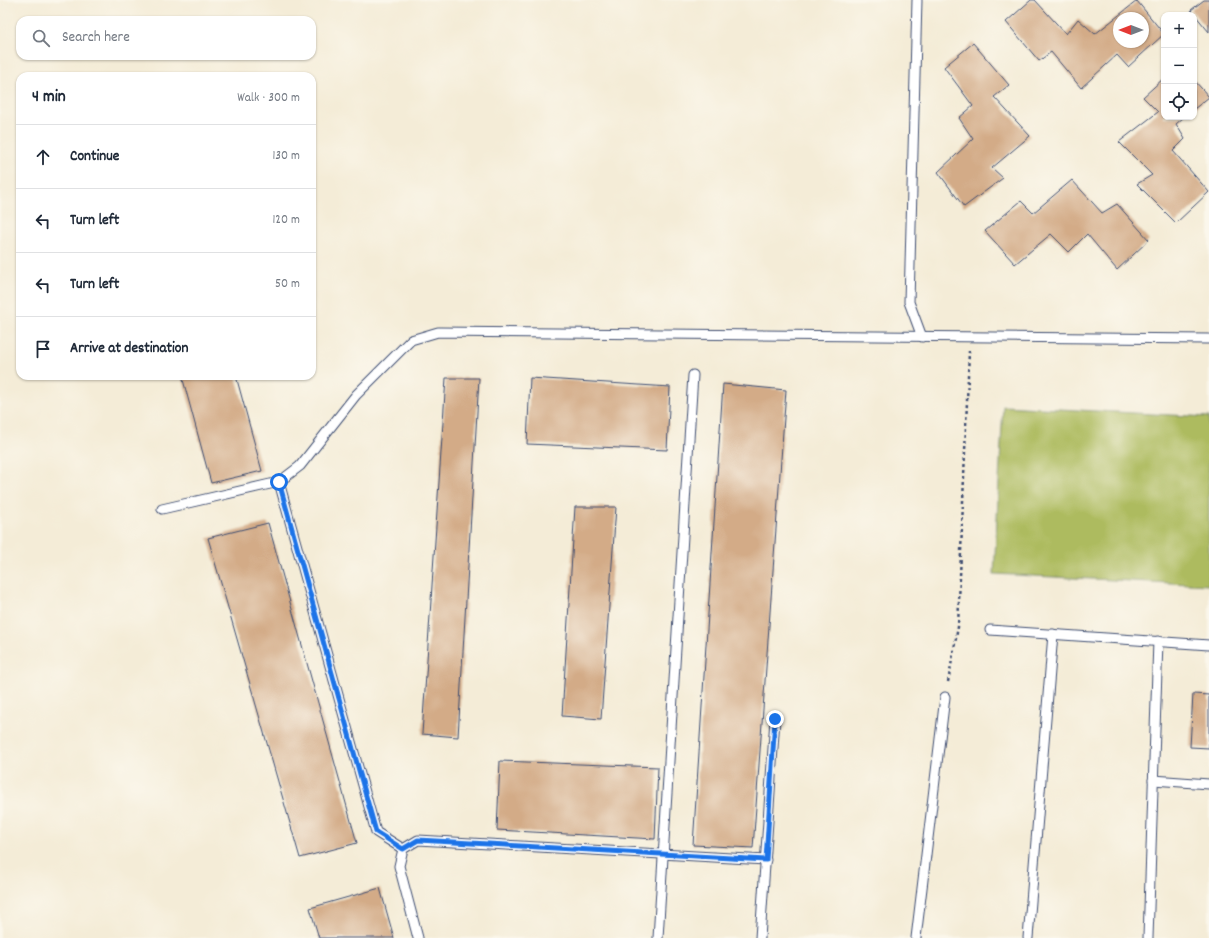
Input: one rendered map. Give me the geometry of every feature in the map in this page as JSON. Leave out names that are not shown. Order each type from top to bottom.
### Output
[{"type":"lane","points":[[917,0],[909,302],[922,337]]},
{"type":"lane","points":[[162,509],[279,482],[300,466],[356,395],[411,340],[438,332],[1209,339]]},
{"type":"lane","points":[[658,938],[694,375]]},
{"type":"lane","points":[[279,482],[376,832],[403,849]]},
{"type":"lane","points":[[990,630],[1209,645]]},
{"type":"lane","points":[[1028,938],[1052,634]]},
{"type":"lane","points":[[1148,938],[1158,641]]},
{"type":"lane","points":[[916,938],[945,697]]},
{"type":"lane","points":[[760,938],[775,719]]},
{"type":"lane","points":[[1153,780],[1209,784]]},
{"type":"lane","points":[[418,938],[399,866],[403,849],[418,840],[766,860]]},
{"type":"path","points":[[945,697],[958,627],[970,337]]},
{"type":"green space","points":[[1003,406],[1209,417],[1209,585],[994,574]]},
{"type":"building","points":[[1031,0],[1035,0],[1066,34],[1078,19],[1095,34],[1113,20],[1113,48],[1149,48],[1128,67],[1117,55],[1081,88],[1051,52],[1039,61],[1006,22]]},
{"type":"building","points":[[1204,0],[1209,0],[1209,32],[1197,17],[1197,12],[1193,12],[1191,10]]},
{"type":"building","points":[[1137,1],[1146,12],[1123,12]]},
{"type":"building","points":[[1149,16],[1161,30],[1161,37],[1149,48]]},
{"type":"building","points":[[973,43],[1009,85],[994,97],[1030,136],[992,168],[1003,178],[964,207],[938,172],[973,139],[959,118],[973,106],[944,67]]},
{"type":"building","points":[[1161,81],[1161,120],[1181,120],[1176,124],[1185,139],[1173,151],[1209,192],[1176,223],[1137,184],[1152,175],[1119,142],[1158,112],[1143,97]]},
{"type":"building","points":[[1197,83],[1209,97],[1197,107]]},
{"type":"building","points":[[1072,180],[1102,213],[1117,204],[1149,240],[1117,270],[1087,234],[1069,252],[1051,234],[1015,264],[985,231],[1021,201],[1033,213]]},
{"type":"building","points":[[446,378],[479,378],[458,737],[422,734]]},
{"type":"building","points":[[530,378],[670,387],[667,450],[527,444]]},
{"type":"building","points":[[183,380],[237,380],[262,471],[211,483]]},
{"type":"building","points":[[723,384],[786,390],[753,848],[693,845]]},
{"type":"building","points":[[575,507],[616,507],[601,719],[562,716]]},
{"type":"building","points":[[268,523],[357,843],[300,858],[208,538]]},
{"type":"building","points":[[1193,694],[1209,695],[1209,748],[1190,747]]},
{"type":"building","points":[[500,761],[658,767],[655,839],[497,830]]},
{"type":"building","points":[[380,888],[394,938],[319,938],[310,908]]},
{"type":"route","points":[[279,482],[376,832],[403,849],[418,840],[766,860],[775,719]]}]
